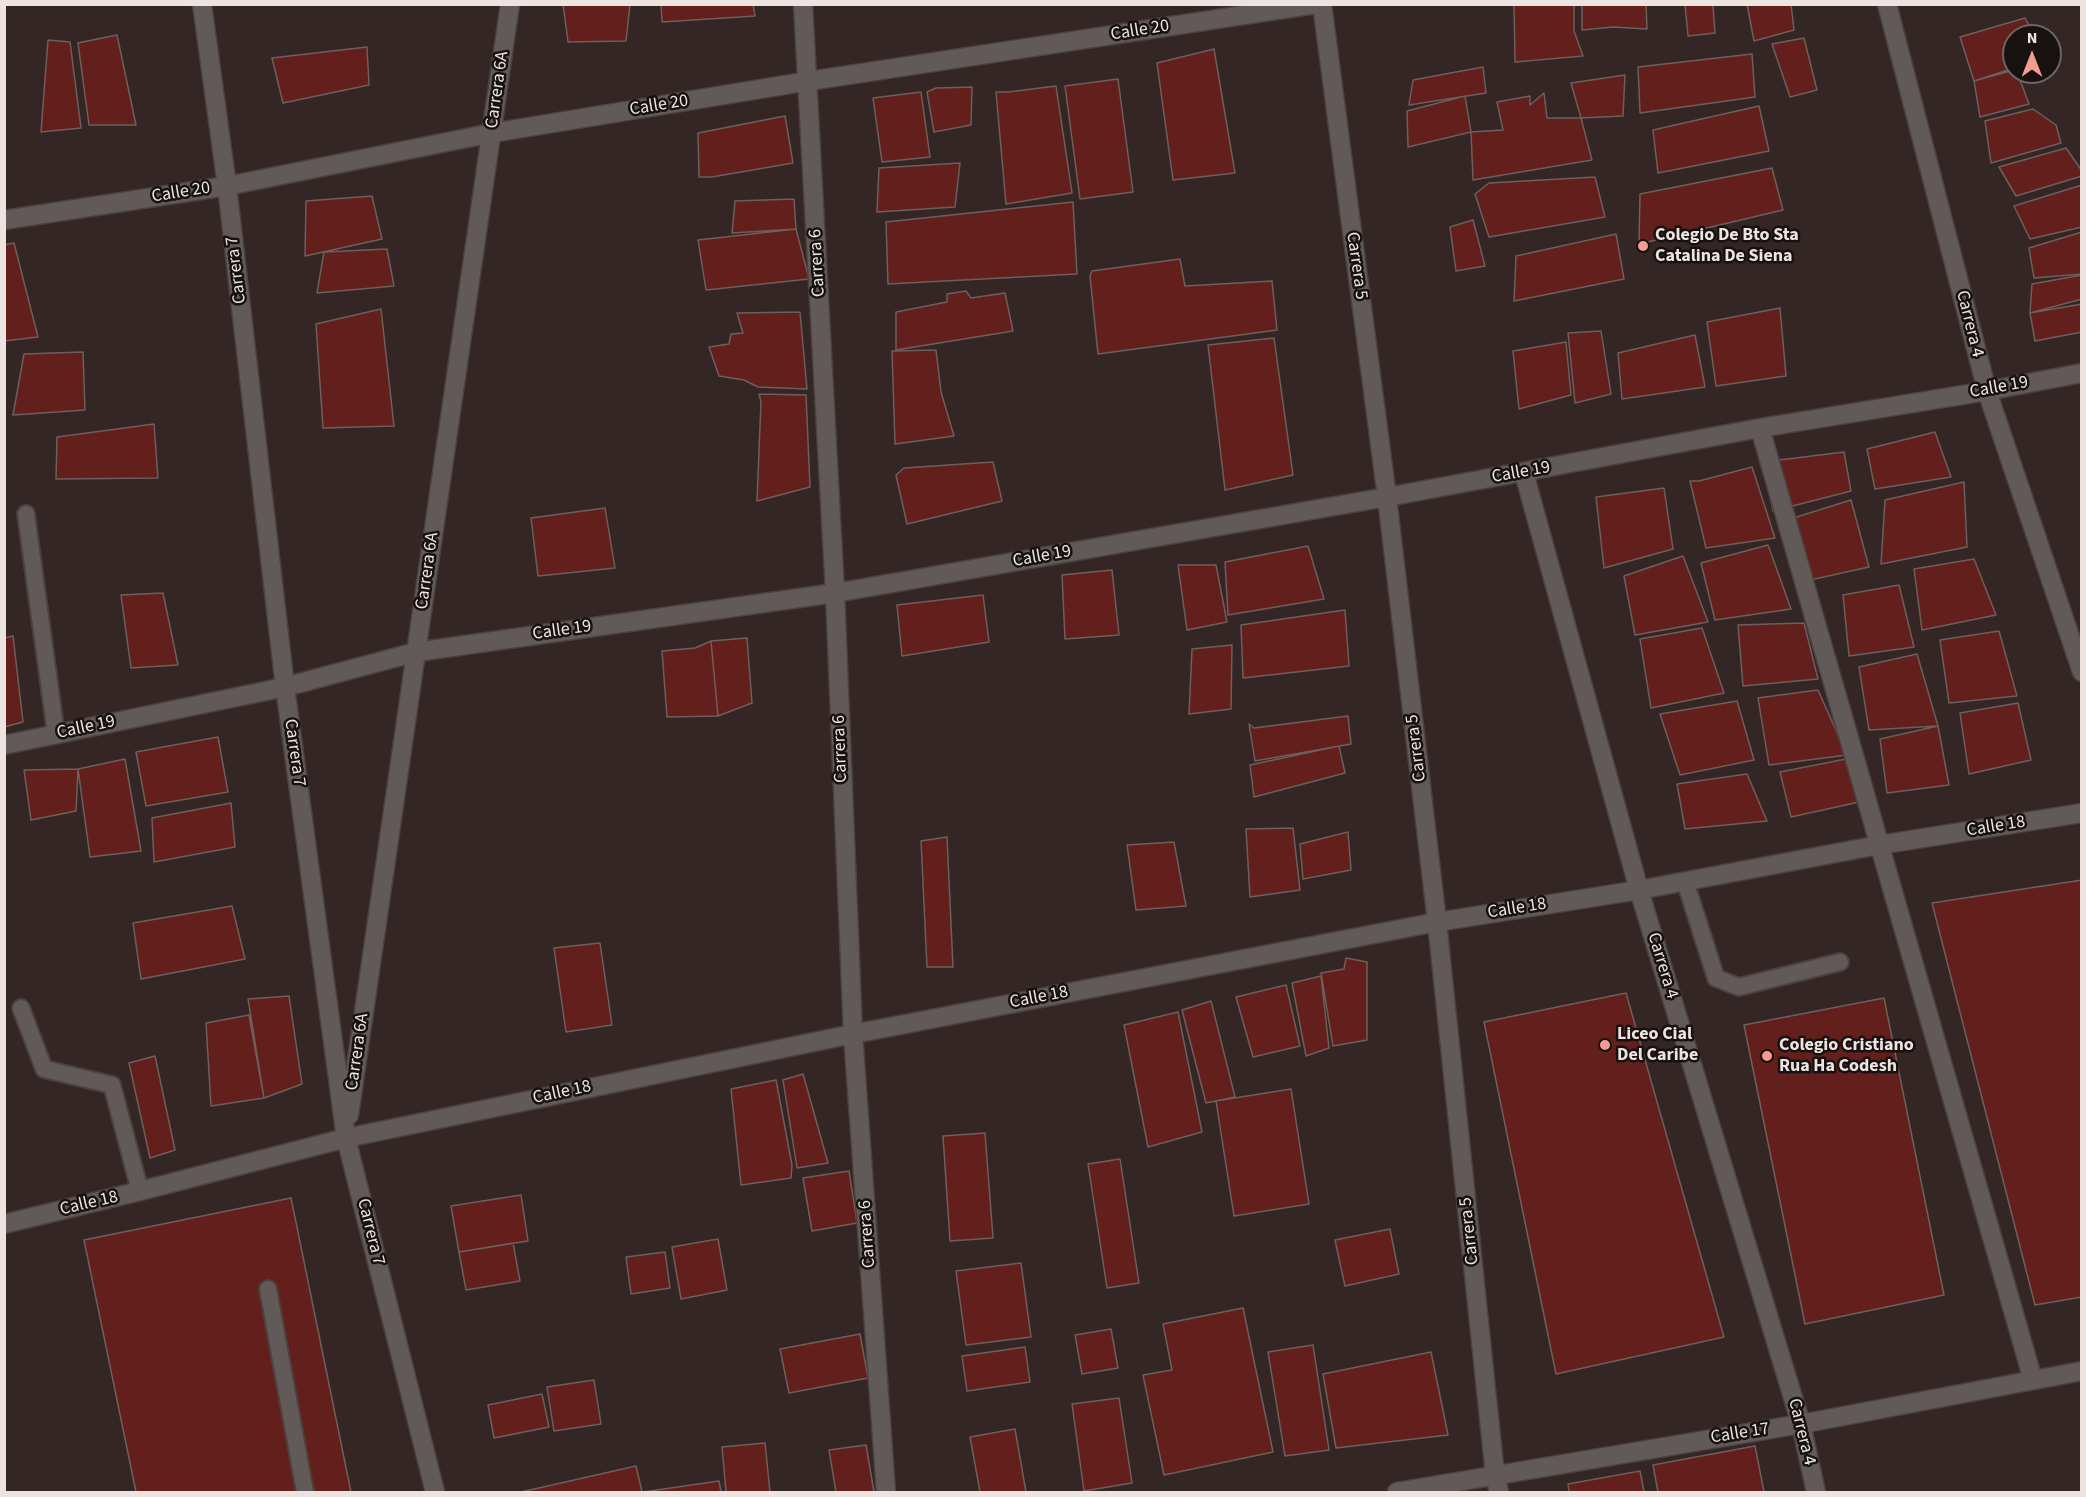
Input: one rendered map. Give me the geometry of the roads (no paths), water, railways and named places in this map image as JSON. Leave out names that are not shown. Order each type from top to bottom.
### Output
[{"type":"street","name":"Carrera 7","points":[[202,4],[227,186],[285,687],[346,1138],[435,1492]]},
{"type":"street","name":"Carrera 6A","points":[[346,1138],[510,4]]},
{"type":"street","name":"Carrera 6","points":[[803,4],[809,81],[835,593],[853,1034],[886,1492]]},
{"type":"street","name":"Calle 20","points":[[4,220],[227,186],[492,133],[809,81],[1316,4]]},
{"type":"street","name":"Carrera 5","points":[[1322,4],[1387,497],[1437,922],[1497,1484]]},
{"type":"street","name":"Carrera 4","points":[[1887,4],[1987,391],[2082,672]]},
{"type":"street","name":"Calle 19","points":[[4,745],[285,687],[416,652],[835,593],[2082,373]]},
{"type":"street","points":[[1760,428],[2032,1380]]},
{"type":"street","name":"Carrera 4","points":[[1524,473],[1639,890],[1801,1424],[1816,1492]]},
{"type":"street","name":"Calle 18","points":[[4,1224],[346,1138],[853,1034],[1437,922],[1639,890],[1879,845],[2082,813]]},
{"type":"street","name":"Calle 17","points":[[1397,1492],[1497,1484],[2082,1371]]},
{"type":"lane","points":[[26,514],[56,734]]},
{"type":"lane","points":[[1685,881],[1716,978],[1739,987],[1840,962]]},
{"type":"lane","points":[[21,1008],[44,1069],[112,1085],[140,1191]]},
{"type":"lane","points":[[268,1289],[305,1492]]},
{"type":"place","name":"Colegio De Bto Sta Catalina De Siena","points":[[1643,246]]},
{"type":"place","name":"Liceo Cial Del Caribe","points":[[1605,1045]]},
{"type":"place","name":"Colegio Cristiano Rua Ha Codesh","points":[[1767,1056]]}]
